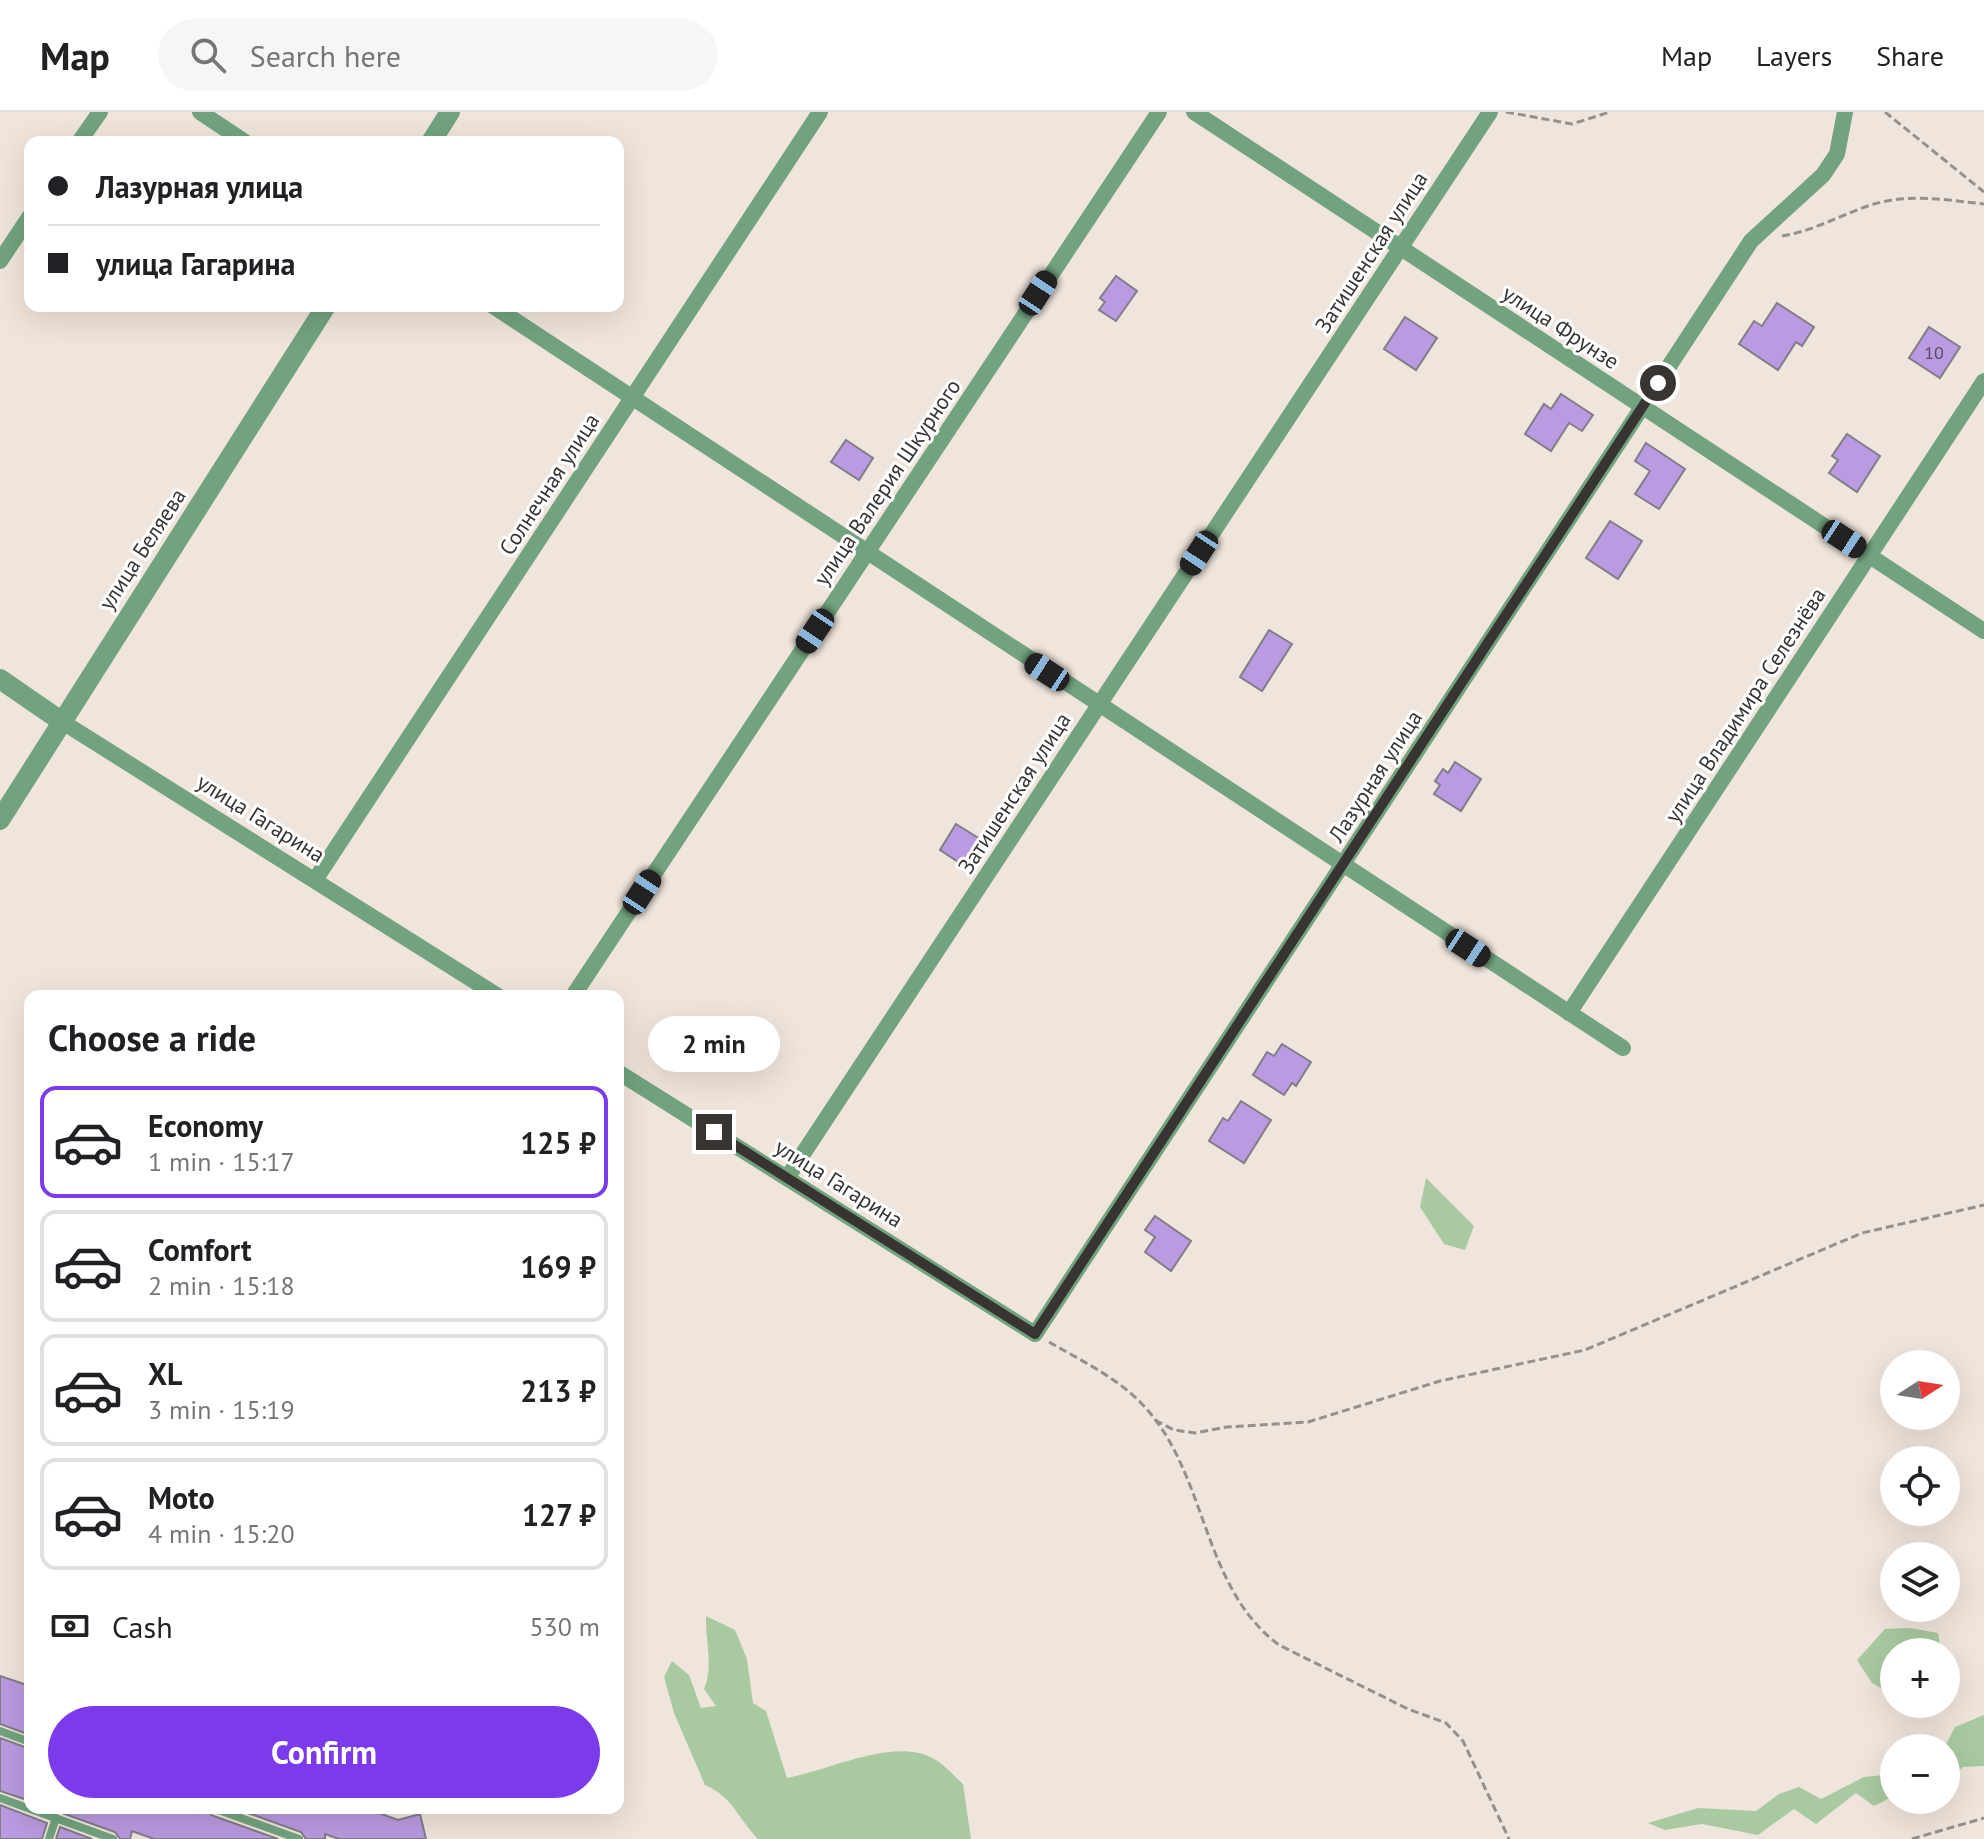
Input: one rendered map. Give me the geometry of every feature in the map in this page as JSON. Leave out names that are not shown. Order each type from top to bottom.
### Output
[{"type":"street","points":[[83,136],[100,112]]},
{"type":"street","points":[[200,112],[236,136]]},
{"type":"street","points":[[435,136],[450,112]]},
{"type":"street","name":"Солнечная улица","points":[[315,880],[820,112]]},
{"type":"street","name":"улица Валерия Шкурного","points":[[577,990],[1159,112]]},
{"type":"street","name":"улица Фрунзе","points":[[1194,112],[1984,631]]},
{"type":"street","name":"Затишенская улица","points":[[787,1178],[1490,112]]},
{"type":"street","name":"Лазурная улица","points":[[1035,1334],[1751,241],[1823,175],[1837,154],[1845,112]]},
{"type":"street","points":[[0,261],[24,225]]},
{"type":"street","name":"улица Беляева","points":[[0,820],[322,312]]},
{"type":"street","points":[[502,312],[1623,1048]]},
{"type":"street","name":"улица Владимира Селезнёва","points":[[1569,1013],[1984,381]]},
{"type":"street","name":"улица Гагарина","points":[[0,679],[61,721],[489,990]]},
{"type":"street","name":"улица Гагарина","points":[[624,1076],[1035,1334]]},
{"type":"lane","points":[[0,1731],[24,1740]]},
{"type":"lane","points":[[0,1798],[24,1807]]},
{"type":"lane","points":[[45,1814],[113,1839]]},
{"type":"lane","points":[[230,1814],[299,1839]]},
{"type":"lane","points":[[49,1839],[56,1818]]},
{"type":"path","points":[[1506,112],[1572,124],[1610,112]]},
{"type":"path","points":[[1885,112],[1984,192]]},
{"type":"path","points":[[1751,241],[1810,231],[1884,203],[1927,198],[1984,204]]},
{"type":"path","points":[[1155,1420],[1174,1430],[1195,1433],[1227,1427],[1308,1422],[1440,1381],[1585,1350],[1862,1233],[1984,1205]]},
{"type":"path","points":[[1035,1334],[1123,1387],[1155,1420],[1189,1487],[1222,1572],[1263,1633],[1279,1645],[1408,1709],[1446,1723],[1463,1741],[1509,1839]]},
{"type":"path","points":[[1912,1839],[1984,1818]]},
{"type":"green space","points":[[1426,1178],[1474,1226],[1465,1250],[1444,1244],[1420,1207]]},
{"type":"green space","points":[[706,1616],[735,1630],[747,1659],[753,1703],[766,1711],[787,1778],[881,1753],[918,1753],[938,1761],[963,1784],[971,1839],[758,1839],[729,1802],[705,1785],[674,1713],[664,1677],[672,1661],[689,1675],[701,1708],[716,1706],[704,1689],[709,1662]]},
{"type":"green space","points":[[1910,1628],[1938,1633],[1939,1638],[1880,1638],[1880,1688],[1872,1683],[1857,1660],[1885,1629]]},
{"type":"green space","points":[[1984,1715],[1984,1766],[1960,1769],[1960,1734],[1951,1734],[1955,1727]]},
{"type":"green space","points":[[1880,1775],[1880,1803],[1874,1806],[1856,1793],[1816,1824],[1794,1809],[1758,1835],[1702,1824],[1665,1830],[1648,1823],[1698,1808],[1756,1811],[1779,1794],[1799,1787],[1821,1799],[1864,1777]]},
{"type":"building","points":[[1116,276],[1137,291],[1116,321],[1099,310],[1105,302],[1100,298]]},
{"type":"building","points":[[1777,303],[1814,327],[1802,346],[1796,342],[1778,370],[1739,344],[1754,321],[1762,326]]},
{"type":"building","points":[[1405,317],[1437,338],[1416,370],[1384,349]]},
{"type":"building","points":[[1929,327],[1960,347],[1940,378],[1909,358]]},
{"type":"building","points":[[1561,394],[1593,415],[1582,431],[1569,423],[1551,451],[1525,434],[1544,404],[1551,409]]},
{"type":"building","points":[[1847,434],[1880,456],[1857,492],[1829,473],[1838,460],[1832,456]]},
{"type":"building","points":[[846,440],[873,458],[859,480],[831,462]]},
{"type":"building","points":[[1646,443],[1685,469],[1659,509],[1635,494],[1650,471],[1635,461]]},
{"type":"building","points":[[1610,521],[1642,541],[1618,579],[1586,558]]},
{"type":"building","points":[[1269,630],[1292,644],[1262,691],[1240,677]]},
{"type":"building","points":[[1455,762],[1481,779],[1461,811],[1434,794],[1440,785],[1435,781],[1443,769],[1448,773]]},
{"type":"building","points":[[956,824],[985,842],[969,869],[940,850]]},
{"type":"building","points":[[1282,1044],[1311,1062],[1296,1086],[1292,1083],[1284,1095],[1253,1075],[1267,1052],[1274,1056]]},
{"type":"building","points":[[1241,1101],[1271,1120],[1244,1163],[1209,1141],[1223,1118],[1228,1121]]},
{"type":"building","points":[[1155,1216],[1191,1241],[1171,1271],[1145,1252],[1155,1237],[1145,1230]]},
{"type":"building","points":[[0,1676],[24,1684],[24,1733],[0,1724]]},
{"type":"building","points":[[0,1738],[24,1747],[24,1799],[0,1791]]},
{"type":"building","points":[[0,1805],[47,1823],[42,1839],[0,1839]]},
{"type":"building","points":[[65,1814],[210,1814],[278,1839],[154,1839],[132,1831],[130,1839],[120,1839],[115,1832]]},
{"type":"building","points":[[251,1814],[382,1814],[398,1820],[420,1814],[426,1839],[339,1839],[325,1834],[325,1839],[306,1839],[301,1832]]},
{"type":"building","points":[[60,1827],[92,1839],[56,1839]]},
{"type":"route","points":[[714,1132],[1035,1334],[1658,383]]}]
